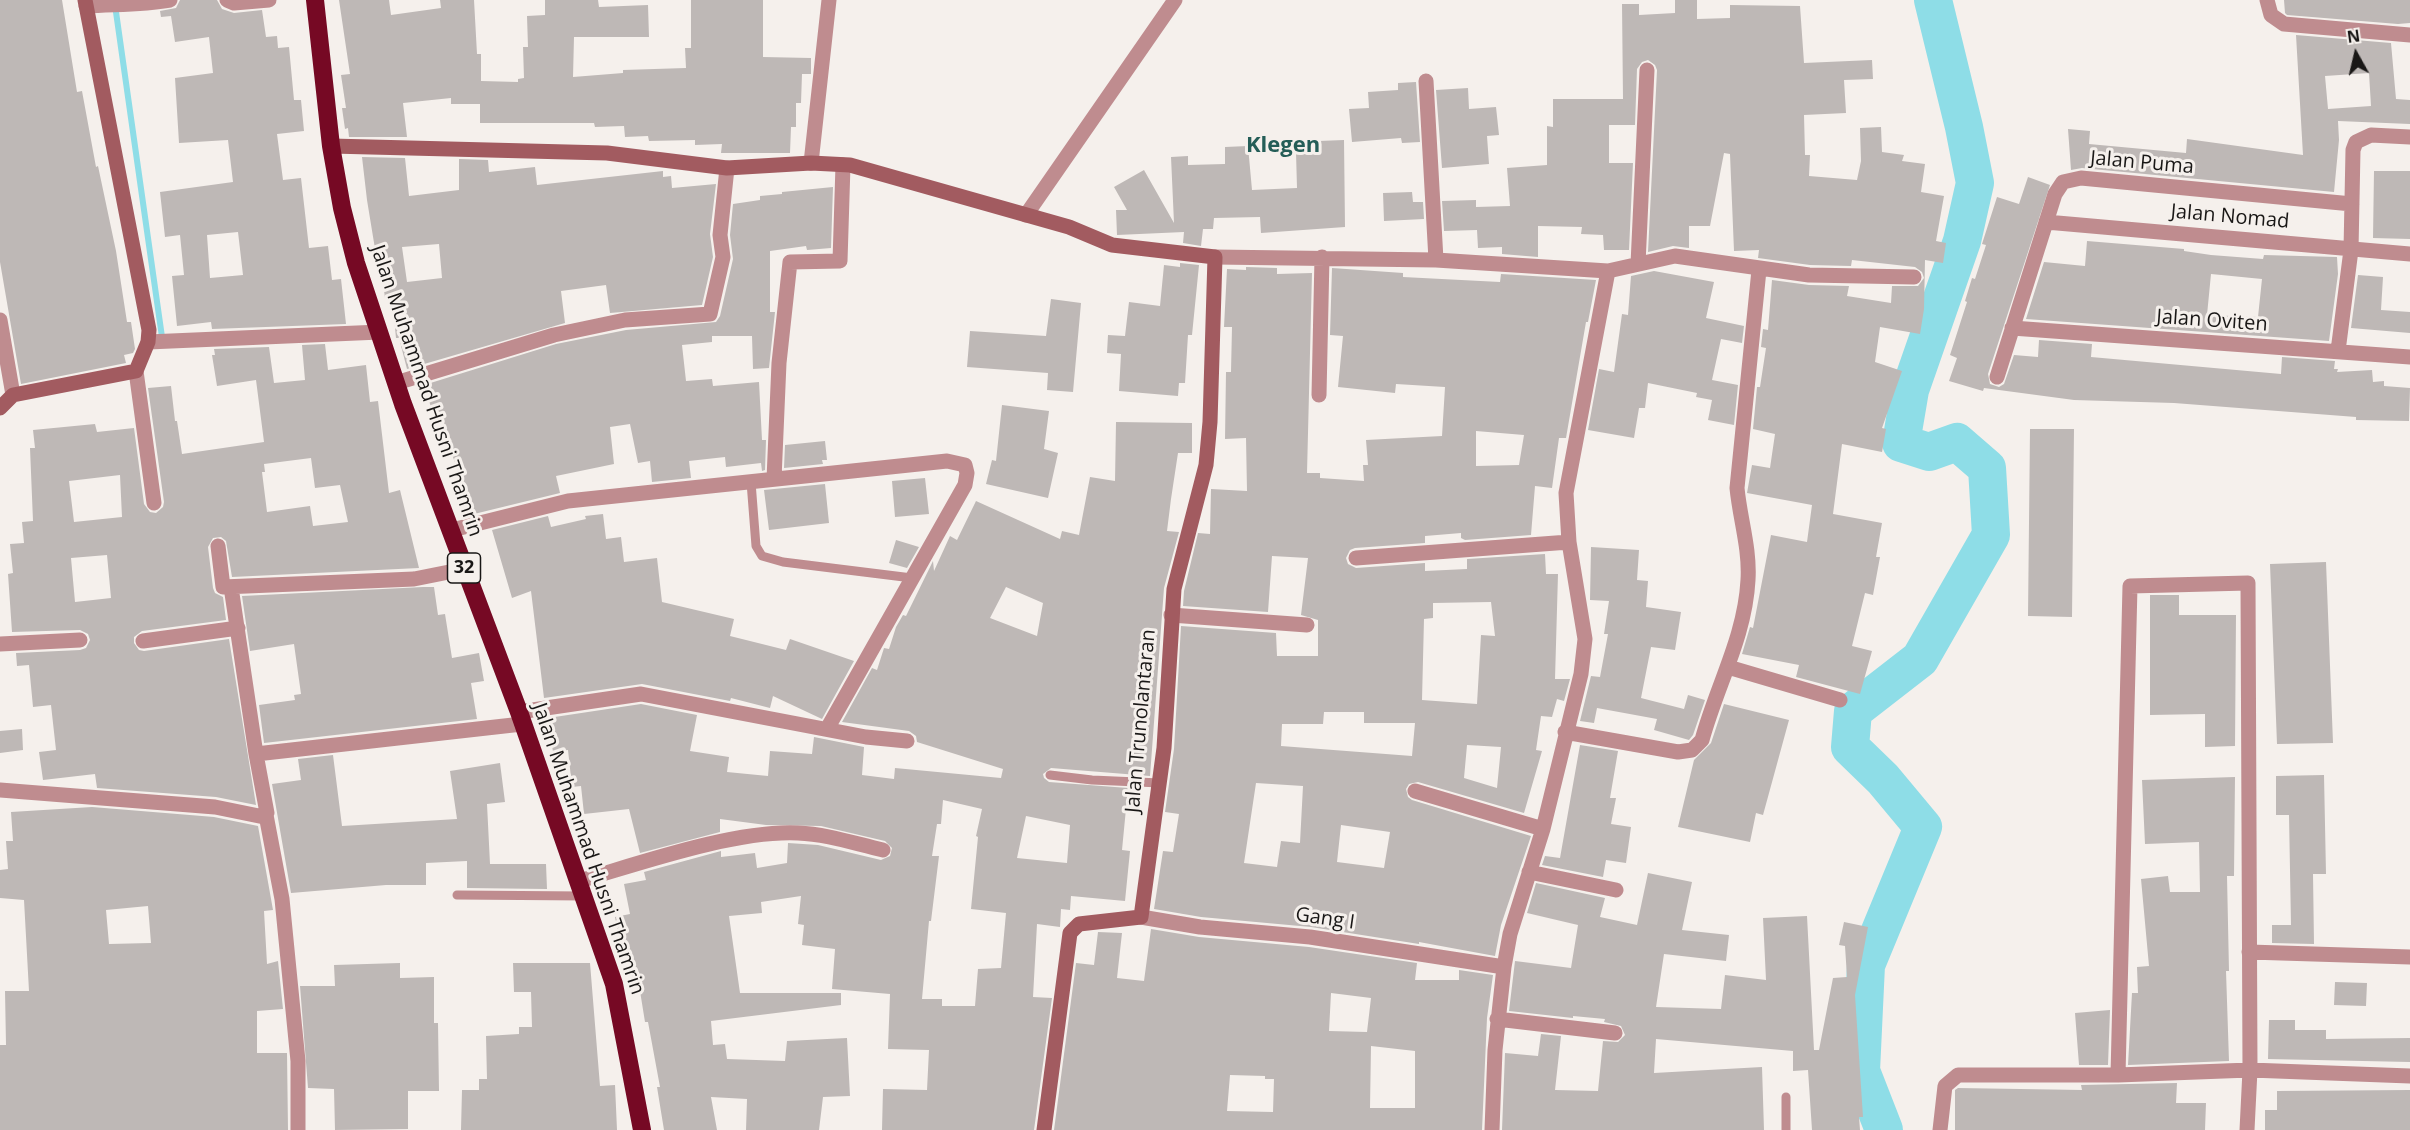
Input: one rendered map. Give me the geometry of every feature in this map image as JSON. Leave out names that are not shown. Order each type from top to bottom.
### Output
[{"type":"highway","name":"Jalan Muhammad Husni Thamrin","points":[[315,0],[331,146],[356,263],[396,382],[521,718],[614,984],[642,1130]]},
{"type":"street","points":[[154,503],[136,371],[148,342],[149,330],[85,3],[140,5],[170,0]]},
{"type":"street","points":[[227,0],[234,3],[269,0]]},
{"type":"street","points":[[811,163],[829,0]]},
{"type":"street","points":[[1026,216],[1175,0]]},
{"type":"street","points":[[2267,0],[2271,15],[2284,24],[2410,35]]},
{"type":"street","points":[[1638,264],[1647,70]]},
{"type":"street","points":[[1426,81],[1436,260]]},
{"type":"street","points":[[2338,351],[2351,250],[2353,150],[2356,142],[2371,135],[2410,137]]},
{"type":"street","points":[[331,146],[607,153],[727,168],[811,163],[843,165],[1069,227],[1113,245],[1215,257],[1436,260],[1608,272],[1675,256],[1759,270],[1914,277]]},
{"type":"street","points":[[774,479],[779,363],[790,262],[840,261],[843,165]]},
{"type":"street","points":[[396,382],[554,335],[625,320],[710,314],[723,257],[720,235],[727,168]]},
{"type":"street","name":"Jalan Puma","points":[[1997,377],[2046,222],[2063,182],[2081,178],[2352,204]]},
{"type":"street","name":"Jalan Nomad","points":[[2046,222],[2410,254]]},
{"type":"street","name":"Jalan Trunolantaran","points":[[1141,917],[1164,748],[1171,615],[1184,545],[1206,465],[1210,422],[1215,257]]},
{"type":"street","points":[[1319,395],[1322,257]]},
{"type":"street","points":[[1565,732],[1678,752],[1692,750],[1702,740],[1740,633],[1748,580],[1747,544],[1741,523],[1737,488],[1759,270]]},
{"type":"street","points":[[1492,1130],[1497,1019],[1503,967],[1543,829],[1581,674],[1585,639],[1569,542],[1566,493],[1568,471],[1608,272]]},
{"type":"street","points":[[0,320],[14,395]]},
{"type":"street","name":"Jalan Oviten","points":[[2012,328],[2410,357]]},
{"type":"street","points":[[148,342],[380,332]]},
{"type":"street","points":[[0,408],[14,395],[136,371]]},
{"type":"street","points":[[452,530],[568,501],[947,461],[965,465],[968,473],[964,485],[827,729]]},
{"type":"street","points":[[1356,558],[1569,542]]},
{"type":"street","points":[[218,546],[223,586],[231,587],[414,579],[464,569]]},
{"type":"street","points":[[2118,1075],[2130,586],[2248,583],[2250,1070],[2247,1130]]},
{"type":"street","points":[[231,587],[256,754],[282,899],[298,1061],[298,1130]]},
{"type":"street","points":[[1171,615],[1307,625]]},
{"type":"street","points":[[143,641],[238,628]]},
{"type":"street","points":[[0,644],[80,640]]},
{"type":"street","points":[[1728,667],[1840,700]]},
{"type":"street","points":[[256,754],[521,718],[641,694],[827,729],[907,741]]},
{"type":"street","points":[[0,790],[215,807],[266,815]]},
{"type":"street","points":[[1415,791],[1543,829]]},
{"type":"street","points":[[582,888],[710,845],[764,835],[798,833],[883,850]]},
{"type":"street","points":[[1529,872],[1617,890]]},
{"type":"street","points":[[1044,1130],[1070,933],[1079,924],[1141,917]]},
{"type":"street","name":"Gang I","points":[[1141,917],[1200,927],[1310,937],[1503,967]]},
{"type":"street","points":[[2249,952],[2410,957]]},
{"type":"street","points":[[1497,1019],[1615,1034]]},
{"type":"street","points":[[1940,1130],[1945,1086],[1958,1075],[2118,1075],[2250,1070],[2410,1076]]},
{"type":"lane","points":[[752,482],[756,546],[762,556],[783,562],[912,578]]},
{"type":"lane","points":[[1050,775],[1092,780],[1160,783]]},
{"type":"lane","points":[[457,895],[582,888]]},
{"type":"lane","points":[[1786,1097],[1786,1130]]},
{"type":"building","points":[[0,0],[62,0],[77,92],[82,91],[96,167],[98,166],[116,251],[127,322],[131,322],[135,349],[133,353],[124,355],[126,363],[21,384],[0,262]]},
{"type":"building","points":[[180,0],[217,0],[222,9],[234,13],[262,10],[266,37],[277,36],[278,48],[289,47],[294,100],[301,100],[304,131],[277,134],[283,180],[301,178],[309,248],[328,246],[332,280],[341,279],[346,324],[212,329],[211,322],[177,326],[172,276],[184,275],[180,235],[165,237],[160,192],[233,182],[228,140],[179,143],[175,78],[213,73],[209,37],[175,42],[171,16],[161,17],[160,11],[176,8]],"holes":[[[238,232],[243,275],[210,278],[207,235]]]},
{"type":"building","points":[[339,0],[389,0],[391,15],[441,8],[440,0],[474,0],[477,54],[481,54],[481,81],[518,82],[518,79],[524,78],[523,47],[528,47],[527,16],[545,15],[545,0],[598,0],[599,7],[648,5],[649,37],[574,37],[573,77],[623,73],[623,70],[686,68],[685,48],[691,48],[691,0],[763,0],[763,57],[811,58],[811,74],[802,74],[801,103],[796,103],[796,127],[791,127],[790,153],[721,153],[722,144],[695,145],[695,140],[649,141],[648,136],[625,137],[624,126],[595,127],[594,123],[480,123],[480,104],[451,104],[451,98],[403,103],[407,137],[349,137],[348,128],[345,129],[342,108],[346,108],[341,75],[350,74]]},
{"type":"building","points":[[1675,0],[1697,0],[1697,19],[1730,18],[1730,5],[1800,6],[1804,63],[1872,60],[1873,79],[1844,80],[1846,113],[1804,115],[1805,155],[1810,155],[1809,176],[1857,180],[1861,161],[1860,128],[1881,127],[1882,152],[1904,155],[1902,161],[1925,164],[1921,192],[1944,196],[1936,241],[1946,243],[1943,263],[1925,260],[1924,309],[1920,334],[1880,327],[1875,362],[1902,371],[1882,428],[1886,429],[1882,452],[1842,444],[1833,514],[1882,523],[1876,557],[1880,557],[1873,595],[1865,593],[1852,646],[1872,651],[1860,694],[1796,677],[1799,665],[1742,654],[1750,627],[1753,628],[1771,535],[1807,542],[1812,505],[1747,493],[1752,465],[1770,468],[1775,434],[1753,429],[1757,387],[1760,387],[1766,348],[1761,347],[1763,329],[1768,330],[1772,280],[1809,285],[1849,286],[1847,296],[1891,303],[1892,286],[1918,286],[1924,278],[1922,272],[1915,267],[1852,260],[1851,266],[1810,265],[1758,258],[1759,250],[1734,251],[1730,154],[1724,153],[1710,226],[1689,226],[1689,248],[1673,246],[1648,252],[1657,70],[1655,65],[1648,60],[1642,62],[1637,69],[1635,125],[1609,125],[1609,163],[1633,163],[1629,250],[1604,250],[1603,235],[1581,234],[1582,227],[1538,226],[1538,257],[1502,254],[1502,247],[1478,248],[1477,230],[1444,231],[1442,201],[1476,200],[1476,207],[1510,206],[1507,168],[1547,165],[1547,126],[1553,127],[1553,99],[1623,99],[1622,4],[1639,4],[1639,15],[1675,13]]},
{"type":"building","points":[[2284,0],[2410,0],[2410,23],[2287,15]]},
{"type":"building","points":[[2296,35],[2391,43],[2396,99],[2410,100],[2410,124],[2338,121],[2339,140],[2334,192],[2082,168],[2071,170],[2068,129],[2090,131],[2089,144],[2186,153],[2187,139],[2303,155]],"holes":[[[2369,73],[2371,106],[2328,109],[2325,76]]]},
{"type":"building","points":[[1416,82],[1420,142],[1402,143],[1401,138],[1352,142],[1349,109],[1369,108],[1368,92],[1398,90],[1398,83]]},
{"type":"building","points":[[1468,88],[1469,109],[1496,107],[1499,135],[1487,136],[1489,164],[1442,168],[1436,90]]},
{"type":"building","points":[[1344,140],[1345,227],[1261,233],[1260,217],[1214,218],[1213,229],[1203,229],[1201,246],[1183,243],[1184,232],[1117,235],[1116,210],[1127,210],[1114,187],[1144,170],[1174,223],[1171,157],[1188,156],[1188,165],[1225,164],[1225,147],[1248,146],[1252,190],[1297,188],[1296,152],[1319,152],[1319,141]]},
{"type":"building","points":[[362,157],[405,158],[409,196],[459,190],[459,159],[488,160],[489,172],[535,167],[537,185],[663,171],[663,177],[671,176],[672,188],[716,184],[710,234],[713,257],[702,305],[610,313],[606,285],[561,291],[565,323],[407,369],[399,338],[396,338],[392,297],[385,298],[380,260],[377,261]],"holes":[[[439,244],[442,278],[407,282],[402,247]]]},
{"type":"building","points":[[2374,171],[2410,171],[2410,239],[2373,238]]},
{"type":"building","points":[[2028,177],[2050,185],[1988,374],[1990,384],[1999,387],[2004,384],[2014,355],[2038,357],[2039,340],[2092,344],[2091,357],[2281,374],[2282,357],[2335,361],[2334,369],[2338,369],[2337,372],[2372,370],[2373,382],[2384,381],[2384,386],[2410,388],[2409,421],[2356,420],[2356,417],[2174,403],[2074,400],[1984,388],[1983,391],[1949,381],[1957,358],[1950,355],[1972,278],[1975,279],[1986,245],[1982,244],[1997,197],[2019,204]]},
{"type":"building","points":[[833,187],[831,248],[807,250],[806,246],[770,251],[770,312],[775,312],[769,368],[753,369],[752,336],[712,336],[712,342],[682,345],[686,381],[712,379],[713,386],[759,382],[762,440],[766,440],[765,470],[762,471],[761,463],[726,467],[725,457],[689,461],[691,478],[652,482],[650,461],[638,463],[630,424],[610,427],[614,464],[556,476],[560,493],[474,514],[440,422],[436,423],[424,385],[556,344],[626,330],[716,322],[720,316],[733,259],[730,235],[733,204],[760,200],[760,196],[782,194],[782,192]]},
{"type":"building","points":[[1412,192],[1413,202],[1423,202],[1424,219],[1384,221],[1383,193]]},
{"type":"building","points":[[2087,241],[2184,249],[2184,251],[2211,255],[2263,259],[2264,255],[2337,257],[2338,274],[2329,341],[2026,319],[2044,262],[2085,266]],"holes":[[[2211,274],[2262,279],[2258,317],[2207,315]]]},
{"type":"building","points":[[1180,263],[1199,265],[1192,335],[1188,335],[1185,383],[1179,383],[1178,396],[1119,391],[1121,354],[1107,353],[1108,335],[1125,336],[1129,302],[1160,306],[1164,265],[1180,267]]},
{"type":"building","points":[[1246,267],[1277,268],[1277,274],[1312,273],[1307,473],[1320,473],[1320,478],[1364,481],[1363,465],[1368,465],[1366,440],[1442,436],[1445,387],[1396,384],[1395,393],[1338,387],[1343,336],[1330,335],[1332,268],[1403,273],[1403,277],[1500,282],[1501,274],[1596,280],[1588,322],[1586,322],[1566,438],[1559,438],[1552,488],[1535,486],[1531,535],[1465,540],[1461,538],[1461,533],[1425,536],[1425,543],[1355,548],[1350,550],[1346,558],[1348,564],[1356,568],[1425,563],[1425,571],[1467,569],[1467,559],[1545,554],[1546,574],[1558,574],[1555,679],[1570,679],[1564,701],[1557,699],[1552,717],[1541,716],[1536,750],[1542,751],[1524,813],[1418,782],[1409,784],[1406,789],[1408,797],[1412,800],[1531,836],[1501,925],[1495,956],[1419,942],[1419,944],[1311,927],[1201,917],[1154,909],[1163,851],[1173,852],[1179,814],[1165,812],[1174,749],[1181,626],[1276,633],[1277,656],[1318,656],[1318,620],[1301,615],[1308,558],[1272,556],[1268,612],[1183,606],[1184,591],[1198,533],[1210,534],[1211,489],[1247,491],[1246,438],[1225,439],[1226,372],[1231,372],[1232,327],[1224,327],[1227,269],[1246,270]],"holes":[[[1476,431],[1524,435],[1519,465],[1476,466]],[[1491,602],[1495,636],[1481,635],[1477,704],[1422,700],[1424,619],[1433,618],[1433,603]],[[1324,712],[1364,712],[1364,723],[1415,723],[1412,756],[1281,746],[1282,724],[1323,724]],[[1467,745],[1501,747],[1497,788],[1464,778]],[[1256,783],[1303,786],[1300,843],[1281,841],[1277,867],[1244,863]],[[1341,825],[1390,832],[1384,868],[1337,862]]]},
{"type":"building","points":[[1654,271],[1714,282],[1706,318],[1744,326],[1742,343],[1721,339],[1712,380],[1738,385],[1734,425],[1708,420],[1712,400],[1696,397],[1697,393],[1648,383],[1645,408],[1639,408],[1634,438],[1588,430],[1599,369],[1614,372],[1622,314],[1628,315],[1631,276]]},
{"type":"building","points":[[2358,275],[2383,277],[2381,310],[2410,312],[2410,333],[2351,328]]},
{"type":"building","points":[[1051,299],[1081,303],[1073,392],[1047,390],[1048,373],[967,367],[970,331],[1046,336]]},
{"type":"building","points":[[325,344],[328,370],[366,365],[370,402],[378,401],[389,493],[400,490],[419,568],[232,577],[226,541],[221,537],[213,538],[208,547],[213,588],[215,593],[223,597],[226,620],[142,631],[134,637],[134,643],[139,650],[144,651],[229,639],[256,805],[216,797],[97,788],[95,774],[43,780],[39,752],[56,750],[51,705],[33,707],[29,665],[17,666],[16,653],[80,650],[86,648],[90,640],[88,634],[80,630],[12,632],[8,574],[13,573],[10,544],[24,543],[22,522],[33,521],[30,448],[35,448],[33,430],[95,424],[97,432],[134,428],[144,504],[150,512],[156,513],[163,507],[164,502],[148,388],[171,386],[182,454],[264,442],[256,380],[217,386],[212,355],[215,355],[214,349],[269,347],[274,383],[305,380],[302,345]],"holes":[[[311,458],[315,488],[340,485],[348,522],[313,526],[310,506],[267,512],[262,472],[265,472],[264,464]],[[120,475],[122,517],[74,522],[69,481]],[[107,555],[111,598],[75,602],[71,558]]]},
{"type":"building","points":[[1002,405],[1049,411],[1044,449],[1058,453],[1048,498],[986,484],[992,460],[996,461]]},
{"type":"building","points":[[1116,422],[1192,423],[1192,453],[1178,453],[1167,531],[1179,532],[1164,588],[1150,776],[1051,768],[1043,774],[1049,782],[1128,788],[1122,850],[1130,851],[1125,901],[1071,896],[1070,910],[1061,909],[1060,927],[1037,924],[1033,997],[1052,998],[1034,1130],[882,1130],[883,1089],[927,1090],[929,1050],[888,1049],[890,994],[832,989],[835,949],[802,945],[804,925],[798,924],[801,896],[761,902],[762,913],[729,916],[740,993],[841,993],[841,1005],[711,1021],[713,1045],[725,1044],[727,1059],[785,1061],[787,1041],[847,1038],[850,1096],[823,1097],[819,1130],[746,1130],[747,1099],[711,1097],[717,1130],[664,1130],[657,1087],[660,1087],[648,1022],[645,1022],[636,977],[632,977],[626,944],[620,945],[615,917],[630,914],[624,884],[646,880],[644,872],[721,851],[721,857],[755,853],[757,868],[787,863],[788,843],[818,845],[881,860],[890,856],[892,848],[885,841],[821,826],[766,825],[720,819],[720,832],[640,853],[629,809],[584,814],[581,786],[572,787],[568,750],[553,752],[548,718],[641,704],[697,715],[690,751],[729,757],[727,772],[768,776],[770,751],[812,754],[814,737],[864,747],[862,775],[894,779],[895,768],[1001,778],[1003,769],[917,742],[916,736],[909,731],[842,722],[872,668],[877,670],[884,648],[889,649],[896,627],[903,615],[906,616],[933,561],[934,571],[950,536],[957,540],[976,501],[1060,539],[1062,531],[1079,535],[1090,477],[1115,481]],"holes":[[[1006,587],[1043,603],[1037,636],[990,618]],[[943,800],[982,809],[976,836],[978,837],[971,909],[1006,913],[1001,968],[978,969],[975,1006],[942,1006],[942,999],[922,999],[929,921],[931,921],[939,856],[932,856],[937,824],[941,824]],[[1026,816],[1070,825],[1067,863],[1017,858]]]},
{"type":"building","points":[[2030,429],[2074,429],[2072,617],[2028,616]]},
{"type":"building","points":[[825,441],[827,460],[822,460],[823,464],[784,468],[785,445]]},
{"type":"building","points":[[925,478],[929,514],[895,517],[892,481]]},
{"type":"building","points":[[825,484],[829,523],[769,530],[764,490]]},
{"type":"building","points":[[603,514],[606,539],[621,537],[624,562],[657,558],[662,602],[734,619],[730,636],[786,650],[790,639],[854,661],[822,719],[773,696],[770,708],[731,698],[730,701],[642,684],[544,698],[531,591],[512,598],[492,530],[548,516],[551,527],[586,519],[585,516]]},
{"type":"building","points":[[896,540],[919,547],[907,568],[889,563]]},
{"type":"building","points":[[1591,547],[1639,550],[1637,580],[1648,581],[1646,607],[1681,612],[1675,650],[1651,647],[1641,698],[1684,709],[1688,695],[1705,700],[1693,735],[1689,740],[1654,730],[1657,719],[1597,708],[1594,723],[1580,721],[1591,676],[1600,677],[1608,634],[1604,634],[1609,601],[1590,600]]},
{"type":"building","points":[[2326,562],[2333,743],[2277,744],[2270,564]]},
{"type":"building","points":[[434,587],[438,615],[445,614],[452,658],[479,653],[484,681],[471,683],[477,719],[264,743],[259,705],[295,700],[294,695],[301,694],[294,644],[250,651],[242,596]]},
{"type":"building","points":[[2150,595],[2179,595],[2179,615],[2236,615],[2235,746],[2205,747],[2205,714],[2150,715]]},
{"type":"building","points":[[1724,704],[1789,720],[1763,815],[1756,813],[1750,842],[1678,827],[1694,760],[1711,743]]},
{"type":"building","points":[[22,729],[23,750],[0,753],[0,731]]},
{"type":"building","points":[[1580,745],[1618,751],[1610,798],[1616,798],[1611,824],[1631,827],[1626,863],[1606,860],[1603,877],[1542,865],[1545,856],[1560,858]]},
{"type":"building","points":[[333,755],[342,826],[457,819],[450,771],[500,763],[505,802],[487,804],[490,864],[546,864],[547,889],[467,888],[467,861],[426,863],[426,885],[386,885],[291,893],[272,784],[301,780],[298,759]]},
{"type":"building","points":[[2324,775],[2326,874],[2313,874],[2314,944],[2272,943],[2272,925],[2291,925],[2289,815],[2276,815],[2276,776]]},
{"type":"building","points":[[2235,777],[2234,876],[2227,876],[2229,971],[2226,971],[2229,1061],[2128,1065],[2132,993],[2138,993],[2137,967],[2149,966],[2141,879],[2168,876],[2170,892],[2200,892],[2199,842],[2145,844],[2142,780]]},
{"type":"building","points":[[92,807],[214,817],[258,826],[273,910],[264,911],[267,964],[278,961],[283,1009],[257,1011],[257,1053],[287,1053],[288,1130],[0,1130],[0,1045],[6,1045],[5,991],[29,991],[24,900],[0,898],[0,870],[8,869],[6,841],[13,841],[11,812]],"holes":[[[148,906],[151,943],[109,944],[106,910]]]},
{"type":"building","points":[[1648,873],[1692,882],[1682,930],[1729,935],[1726,961],[1664,954],[1656,1007],[1721,1009],[1725,975],[1766,980],[1763,918],[1807,916],[1814,1050],[1819,1050],[1833,978],[1847,977],[1845,946],[1839,945],[1844,922],[1868,927],[1855,995],[1863,1117],[1859,1117],[1860,1130],[1812,1130],[1808,1070],[1793,1071],[1793,1051],[1656,1039],[1654,1073],[1762,1067],[1764,1130],[1502,1130],[1505,1053],[1538,1056],[1541,1034],[1561,1036],[1555,1090],[1598,1091],[1603,1041],[1618,1042],[1625,1035],[1621,1026],[1604,1022],[1605,1019],[1509,1011],[1515,961],[1571,968],[1578,925],[1527,913],[1536,883],[1605,898],[1600,917],[1637,925]]},
{"type":"building","points":[[1151,929],[1199,937],[1309,947],[1417,963],[1415,980],[1459,980],[1459,970],[1493,975],[1487,1018],[1482,1130],[1054,1130],[1076,963],[1094,965],[1098,932],[1122,933],[1117,978],[1144,981]],"holes":[[[1331,993],[1371,998],[1367,1032],[1329,1031]],[[1371,1046],[1415,1051],[1415,1108],[1370,1108]],[[1230,1075],[1265,1076],[1265,1079],[1274,1079],[1273,1112],[1227,1111]]]},
{"type":"building","points":[[400,963],[400,978],[434,977],[434,1023],[438,1023],[439,1091],[408,1091],[408,1129],[335,1130],[334,1089],[308,1088],[300,986],[335,986],[334,965]]},
{"type":"building","points":[[513,963],[590,963],[600,1086],[615,1085],[617,1130],[461,1130],[462,1090],[479,1090],[479,1079],[487,1079],[486,1036],[519,1034],[519,1027],[532,1027],[531,992],[514,992]]},
{"type":"building","points":[[2335,982],[2367,983],[2366,1006],[2334,1005]]},
{"type":"building","points":[[2110,1010],[2108,1065],[2079,1065],[2075,1013]]},
{"type":"building","points":[[2269,1020],[2295,1020],[2295,1030],[2326,1030],[2326,1039],[2410,1038],[2410,1062],[2268,1059]]},
{"type":"building","points":[[2177,1083],[2176,1103],[2206,1103],[2205,1130],[1955,1130],[1955,1090],[1958,1088],[2082,1090],[2081,1085]]},
{"type":"building","points":[[2410,1090],[2410,1130],[2265,1130],[2265,1110],[2277,1110],[2277,1091]]},
{"type":"waterway","points":[[1884,1130],[1861,1071],[1866,965],[1923,827],[1883,779],[1850,747],[1853,711],[1920,659],[1991,535],[1987,468],[1957,442],[1929,452],[1901,443],[1910,390],[1962,241],[1975,183],[1964,127],[1933,0]]},
{"type":"waterway","points":[[115,5],[162,337]]},
{"type":"district","name":"Klegen","points":[[1283,146]]}]
